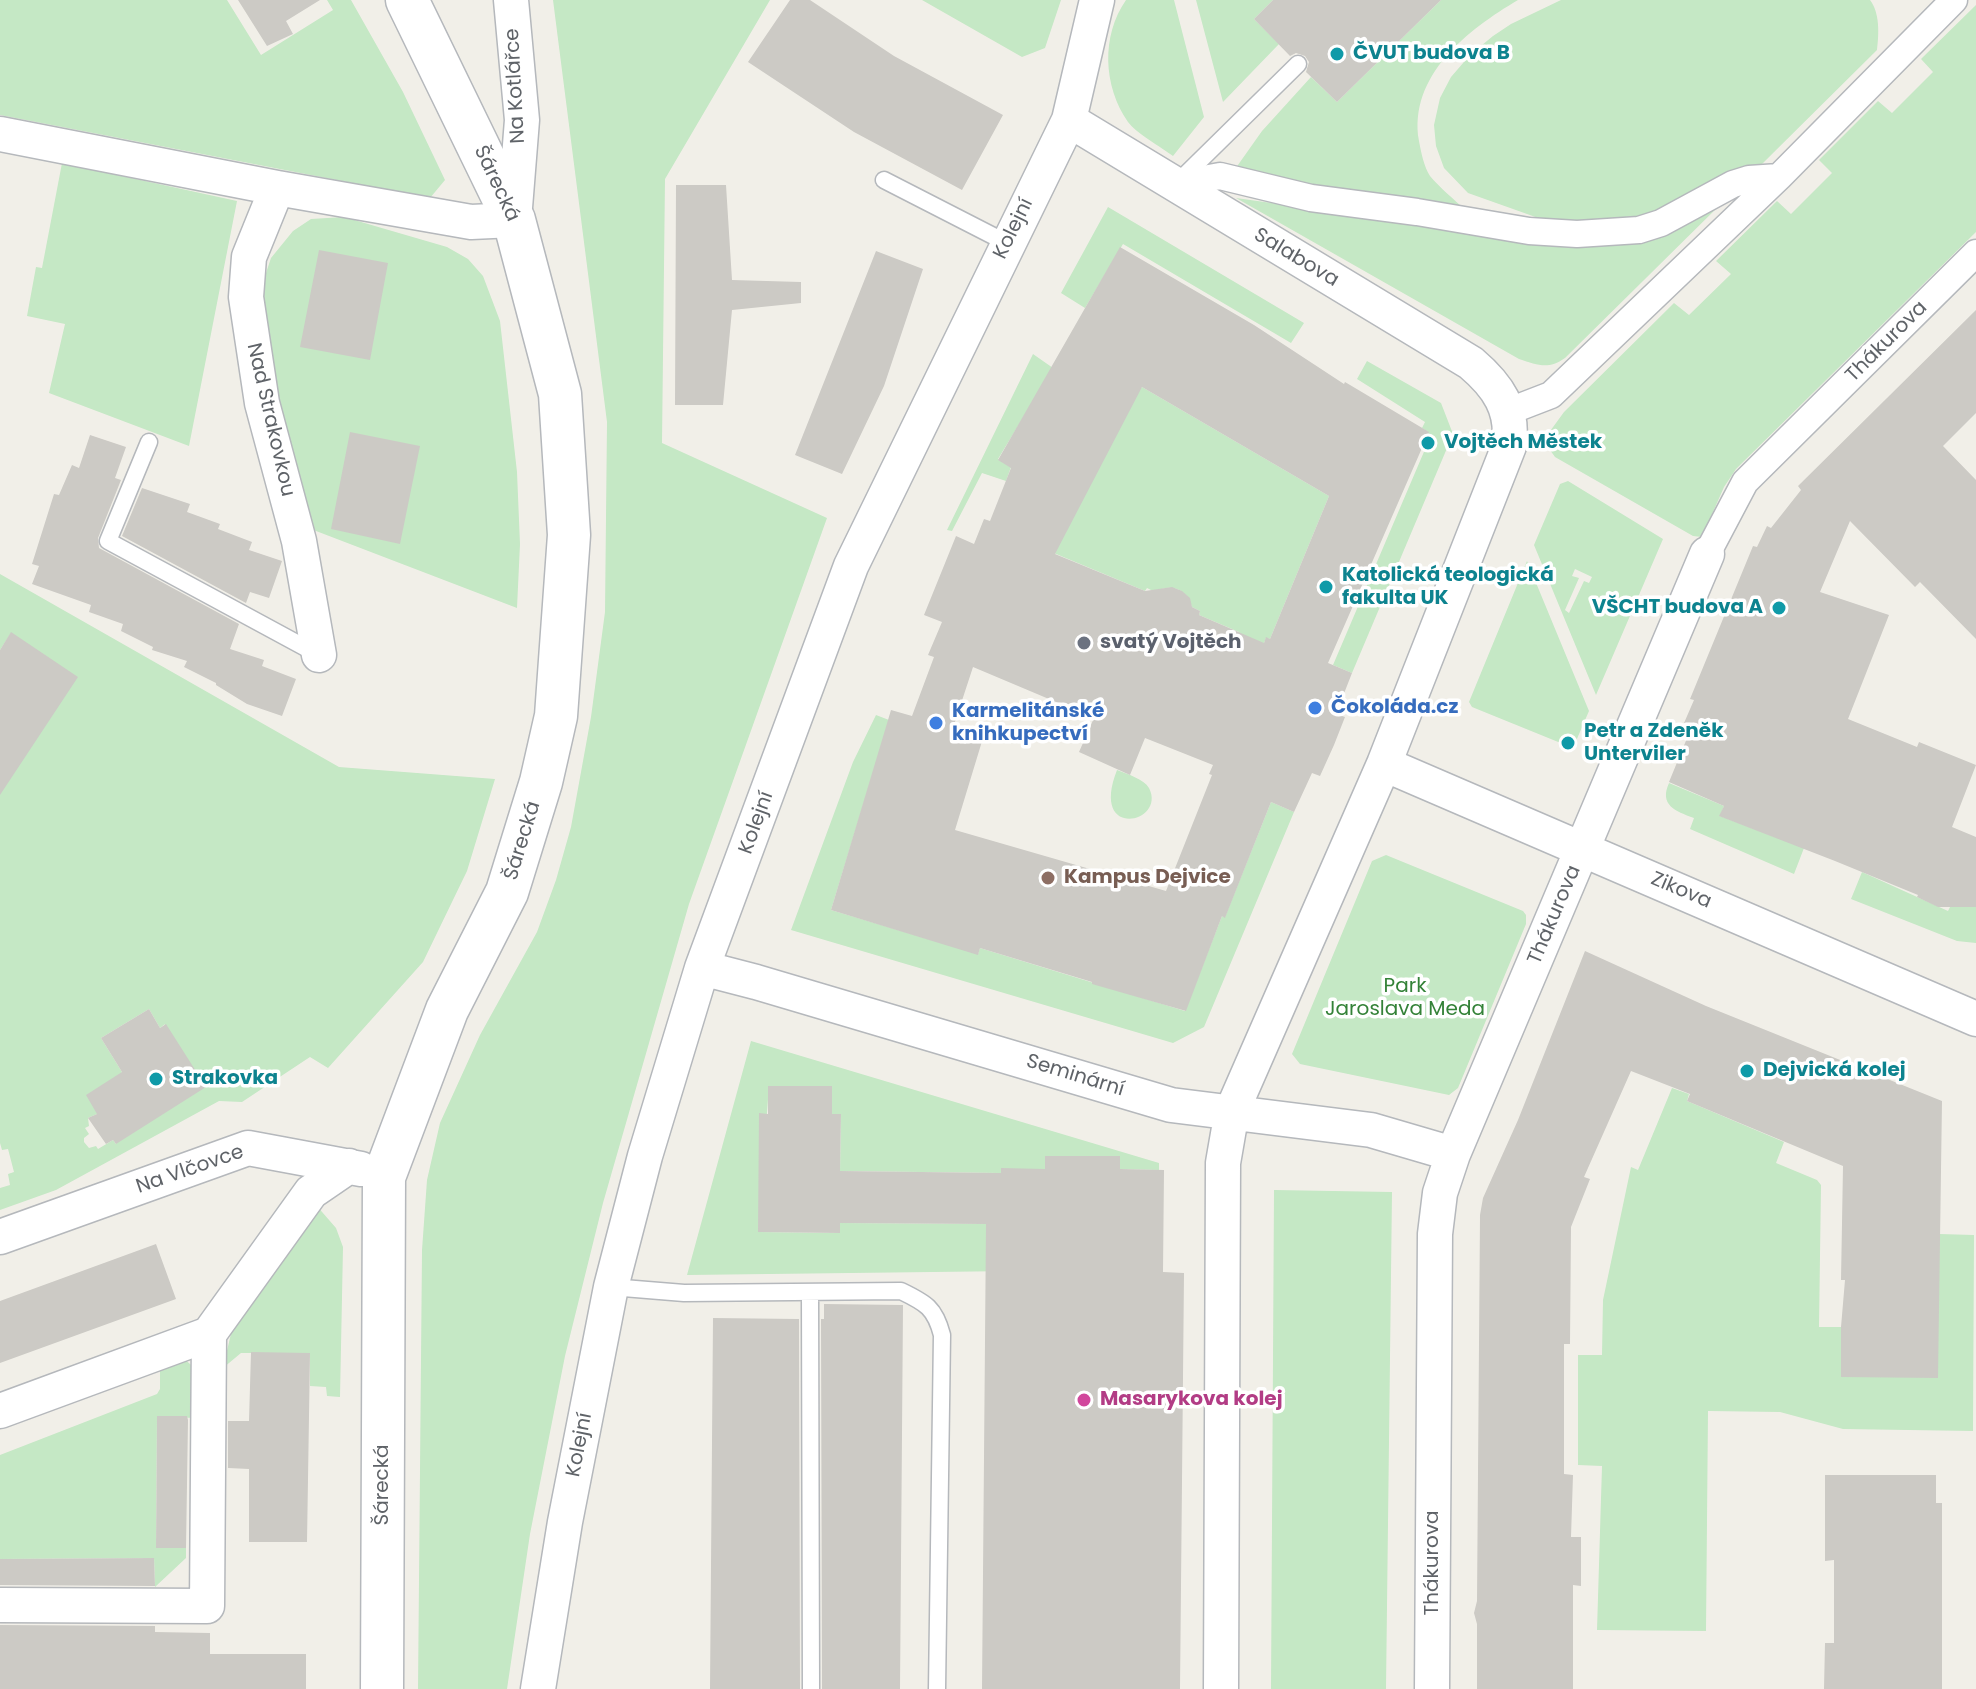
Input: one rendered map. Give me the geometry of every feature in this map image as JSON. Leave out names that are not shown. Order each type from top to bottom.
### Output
[{"type":"street","name":"Šárecká","points":[[382,1689],[366,1171],[507,892],[541,782],[556,716],[569,535],[560,394],[514,220],[407,0]]},
{"type":"street","name":"Na Kotlářce","points":[[511,0],[522,120],[514,220]]},
{"type":"street","points":[[1221,1689],[1223,1163],[1232,1111],[1384,764],[1509,446],[1512,428],[1507,412],[1551,395],[1779,177],[1954,0]]},
{"type":"street","name":"Kolejní","points":[[538,1689],[565,1522],[611,1287],[645,1156],[702,968],[851,566],[1069,120],[1098,2]]},
{"type":"street","name":"Salabova","points":[[1069,120],[1471,363],[1494,382],[1507,412]]},
{"type":"street","points":[[0,134],[471,222],[514,220]]},
{"type":"street","points":[[1176,184],[1220,176],[1311,198],[1529,231],[1577,234],[1639,230],[1661,223],[1733,184],[1749,179],[1779,177]]},
{"type":"street","name":"Nad Strakovkou","points":[[277,188],[249,257],[246,297],[262,403],[299,541],[319,655]]},
{"type":"street","name":"Thákurova","points":[[1432,1689],[1435,1234],[1440,1193],[1453,1154],[1707,554],[1745,482],[1976,253]]},
{"type":"street","name":"Zikova","points":[[1384,764],[1976,1019]]},
{"type":"street","name":"Seminární","points":[[702,968],[1171,1105],[1371,1130],[1453,1154]]},
{"type":"street","name":"Na Vlčovce","points":[[0,1237],[248,1148],[366,1171]]},
{"type":"street","points":[[0,1411],[209,1334],[311,1192],[366,1171]]},
{"type":"street","points":[[0,1605],[207,1606],[209,1334]]},
{"type":"lane","points":[[1176,184],[1298,64]]},
{"type":"lane","points":[[884,180],[1007,243]]},
{"type":"lane","points":[[149,442],[108,541],[319,655]]},
{"type":"lane","points":[[611,1287],[684,1293],[901,1291],[919,1300],[937,1315],[942,1335],[937,1689]]},
{"type":"lane","points":[[810,1292],[811,1689]]},
{"type":"green space","points":[[0,0],[227,0],[261,55],[333,10],[327,0],[351,0],[403,92],[445,180],[430,198],[0,115]]},
{"type":"green space","points":[[553,0],[770,0],[665,179],[662,443],[827,518],[689,904],[603,1203],[565,1356],[530,1534],[507,1689],[418,1689],[422,1250],[427,1180],[440,1123],[480,1035],[537,932],[556,880],[571,827],[591,717],[605,612],[607,422]]},
{"type":"green space","points":[[922,0],[1061,0],[1045,48],[1022,57]]},
{"type":"green space","points":[[1126,0],[1174,0],[1204,117],[1173,156],[1128,122],[1114,93],[1108,61],[1109,45],[1112,29]]},
{"type":"green space","points":[[1196,0],[1273,0],[1254,19],[1279,44],[1223,102]]},
{"type":"green space","points":[[1441,0],[1518,0],[1462,40],[1433,75],[1423,95],[1418,117],[1424,164],[1430,176],[1465,210],[1233,172],[1262,131],[1311,77],[1337,102]]},
{"type":"green space","points":[[1561,0],[1870,0],[1877,17],[1877,50],[1762,164],[1741,171],[1655,216],[1558,225],[1468,193],[1444,168],[1436,146],[1434,125],[1440,98],[1451,77],[1470,55],[1511,24]]},
{"type":"green space","points":[[1976,5],[1976,232],[1736,469],[1724,487],[1702,537],[1693,536],[1555,457],[1550,450],[1548,434],[1564,412],[1674,303],[1689,315],[1731,274],[1716,261],[1777,201],[1791,214],[1832,173],[1819,160],[1878,101],[1892,113],[1933,72],[1921,59]]},
{"type":"green space","points":[[62,163],[237,201],[189,446],[49,393],[65,324],[27,316],[36,267],[42,268]]},
{"type":"green space","points":[[1236,198],[1535,240],[1723,202],[1565,358],[1543,365],[1519,359]]},
{"type":"green space","points":[[1108,207],[1304,323],[1291,343],[1123,244],[1085,308],[1061,293]]},
{"type":"green space","points":[[344,217],[447,247],[468,259],[483,276],[500,321],[517,472],[520,544],[517,608],[303,526],[268,363],[260,291],[271,258],[293,231],[311,219]]},
{"type":"green space","points":[[1033,354],[1053,368],[998,459],[1011,467],[1006,481],[982,473],[952,531],[947,530]]},
{"type":"green space","points":[[1367,361],[1441,403],[1453,434],[1352,673],[1333,665],[1429,440],[1426,437],[1428,432],[1422,428],[1425,422],[1357,379]]},
{"type":"green space","points":[[1142,387],[1329,496],[1270,639],[1266,638],[1255,665],[1224,666],[1239,632],[1199,615],[1200,611],[1192,607],[1178,589],[1167,588],[1155,592],[1147,588],[1145,591],[1025,541]]},
{"type":"green space","points":[[1568,481],[1663,539],[1596,695],[1534,545],[1560,484]],"holes":[[[1575,569],[1592,577],[1589,583],[1584,581],[1569,613],[1565,610],[1579,578],[1572,576]]]},
{"type":"green space","points":[[1527,561],[1589,711],[1573,748],[1472,707],[1469,702]]},
{"type":"green space","points":[[0,574],[339,767],[495,779],[467,871],[423,962],[328,1068],[310,1057],[242,1102],[219,1101],[56,1190],[0,1210],[0,1188],[10,1185],[8,1174],[14,1172],[8,1149],[2,1150],[0,1143],[0,758],[11,633],[0,650]],"holes":[[[149,1009],[160,1028],[165,1024],[116,1144],[113,1140],[98,1149],[96,1146],[89,1148],[84,1142],[89,1134],[85,1128],[89,1126],[88,1118],[97,1114],[122,1072],[101,1038]]]},
{"type":"green space","points":[[876,715],[889,720],[831,910],[978,954],[980,948],[1185,1011],[1271,802],[1294,812],[1204,1027],[1173,1043],[791,930],[853,762]]},
{"type":"green space","points":[[1117,770],[1139,779],[1149,788],[1152,800],[1148,810],[1139,816],[1129,819],[1120,816],[1113,808],[1111,793]]},
{"type":"green space","points":[[1669,783],[1724,806],[1720,816],[1804,848],[1794,874],[1690,829],[1694,818],[1675,810],[1668,802],[1666,791]]},
{"type":"green space","name":"Park Jaroslava Meda","points":[[1386,855],[1523,911],[1526,915],[1526,924],[1458,1088],[1449,1095],[1300,1064],[1292,1054],[1372,861]]},
{"type":"green space","points":[[1862,872],[1948,911],[1953,901],[1976,907],[1976,943],[1957,941],[1851,899]]},
{"type":"green space","points":[[751,1041],[1159,1163],[1159,1170],[1120,1169],[1120,1156],[1046,1156],[1045,1169],[1001,1173],[840,1171],[841,1114],[832,1114],[832,1087],[769,1086],[758,1232],[839,1233],[840,1223],[1001,1224],[1015,1271],[687,1275]]},
{"type":"green space","points":[[1672,1088],[1689,1094],[1687,1101],[1784,1142],[1776,1163],[1817,1180],[1821,1185],[1819,1327],[1841,1327],[1843,1377],[1937,1377],[1939,1234],[1974,1235],[1973,1431],[1843,1429],[1780,1412],[1708,1411],[1706,1631],[1597,1630],[1602,1466],[1578,1465],[1578,1355],[1602,1355],[1603,1300],[1631,1167],[1638,1170]]},
{"type":"green space","points":[[1274,1190],[1392,1192],[1386,1689],[1271,1689]]},
{"type":"green space","points":[[316,1205],[336,1228],[343,1247],[340,1397],[327,1396],[326,1387],[310,1386],[310,1353],[241,1353],[223,1368],[233,1325]]},
{"type":"green space","points":[[181,1356],[199,1372],[199,1418],[157,1417],[156,1548],[186,1548],[186,1558],[155,1587],[154,1558],[0,1559],[0,1455],[157,1394],[160,1389],[160,1357]]},
{"type":"building","points":[[238,0],[320,0],[286,21],[293,34],[267,46]]},
{"type":"building","points":[[790,0],[810,0],[894,56],[1003,115],[962,190],[854,132],[748,62]]},
{"type":"building","name":"ČVUT budova B","points":[[1273,0],[1441,0],[1337,102],[1306,72],[1309,62],[1305,56],[1296,53],[1290,56],[1254,19]]},
{"type":"building","points":[[676,185],[726,185],[732,280],[801,282],[801,303],[732,310],[723,405],[675,405]]},
{"type":"building","name":"Katolická teologická fakulta UK","points":[[1120,247],[1254,325],[1344,384],[1429,432],[1328,663],[1352,673],[1336,714],[1345,717],[1334,745],[1320,776],[1312,773],[1294,812],[1271,802],[1225,918],[1222,916],[1186,1011],[980,948],[978,955],[831,910],[891,710],[912,716],[934,657],[928,655],[942,622],[924,615],[956,536],[974,544],[984,519],[990,521],[1011,468],[998,460]],"holes":[[[1142,387],[1329,496],[1270,639],[1266,637],[1264,643],[1199,615],[1200,611],[1192,607],[1190,598],[1182,591],[1172,587],[1145,591],[1055,554]],[[973,667],[1094,718],[1079,752],[1130,775],[1145,738],[1213,765],[1209,774],[1212,775],[1166,891],[955,830],[983,738],[953,728]]]},
{"type":"building","points":[[319,250],[388,263],[370,360],[300,347]]},
{"type":"building","points":[[876,251],[923,269],[884,386],[842,474],[795,455]]},
{"type":"building","name":"VŠCHT budova A","points":[[1976,310],[1976,413],[1943,446],[1976,480],[1976,639],[1920,582],[1915,587],[1850,521],[1820,592],[1889,615],[1848,719],[1917,747],[1919,742],[1976,765],[1952,827],[1976,837],[1976,907],[1938,907],[1918,895],[1719,816],[1724,806],[1669,782],[1692,726],[1684,723],[1694,700],[1690,699],[1753,546],[1757,547],[1767,526],[1771,528],[1801,490],[1798,486]]},
{"type":"building","points":[[350,432],[420,446],[400,544],[331,529]]},
{"type":"building","points":[[90,435],[126,447],[115,478],[121,480],[98,538],[99,548],[239,624],[230,649],[264,660],[262,666],[296,679],[282,716],[247,704],[216,683],[184,667],[187,661],[152,650],[153,647],[121,631],[123,624],[89,612],[91,605],[32,584],[39,566],[32,564],[54,494],[59,495],[72,465],[79,468]]},
{"type":"building","points":[[142,488],[190,504],[187,512],[220,524],[218,529],[252,542],[249,550],[282,561],[269,598],[250,592],[246,603],[122,536]]},
{"type":"building","points":[[11,632],[78,677],[0,795],[0,650]]},
{"type":"building","points":[[1585,951],[1706,1006],[1942,1101],[1938,1378],[1841,1377],[1845,1280],[1841,1280],[1843,1166],[1687,1101],[1690,1094],[1631,1071],[1584,1177],[1590,1179],[1571,1227],[1570,1344],[1564,1344],[1564,1474],[1573,1475],[1571,1537],[1581,1537],[1581,1586],[1573,1585],[1573,1689],[1477,1689],[1477,1624],[1474,1613],[1477,1601],[1480,1215],[1483,1198],[1518,1120]]},
{"type":"building","name":"Strakovka","points":[[149,1009],[160,1028],[166,1024],[206,1087],[116,1144],[113,1140],[106,1144],[88,1118],[97,1114],[86,1095],[122,1072],[101,1038]]},
{"type":"building","name":"Masarykova kolej","points":[[768,1086],[832,1086],[832,1114],[841,1114],[840,1171],[1001,1173],[1001,1168],[1045,1169],[1045,1156],[1120,1156],[1120,1169],[1164,1170],[1163,1272],[1184,1273],[1180,1689],[982,1689],[986,1224],[840,1223],[840,1233],[758,1232],[759,1113],[768,1114]]},
{"type":"building","points":[[156,1244],[176,1299],[0,1363],[0,1301]]},
{"type":"building","points":[[824,1304],[903,1305],[900,1689],[822,1689],[821,1319],[824,1319]]},
{"type":"building","points":[[713,1318],[799,1319],[800,1689],[710,1689]]},
{"type":"building","points":[[251,1352],[310,1353],[307,1542],[249,1542],[249,1469],[228,1468],[228,1421],[249,1421]]},
{"type":"building","points":[[157,1416],[187,1416],[188,1420],[186,1548],[156,1548]]},
{"type":"building","points":[[1825,1475],[1936,1475],[1936,1503],[1942,1503],[1942,1689],[1824,1689],[1825,1643],[1834,1643],[1834,1560],[1825,1561]]},
{"type":"building","points":[[154,1558],[155,1586],[0,1585],[0,1559]]},
{"type":"building","points":[[0,1625],[155,1626],[155,1632],[210,1633],[210,1654],[306,1654],[306,1689],[0,1689]]},
{"type":"place","name":"ČVUT budova B","points":[[1337,54]]},
{"type":"place","name":"Vojtěch Městek","points":[[1428,443]]},
{"type":"place","name":"Katolická teologická fakulta UK","points":[[1326,587]]},
{"type":"place","name":"VŠCHT budova A","points":[[1779,608]]},
{"type":"place","name":"svatý Vojtěch","points":[[1084,643]]},
{"type":"place","name":"Čokoláda.cz","points":[[1315,708]]},
{"type":"place","name":"Karmelitánské knihkupectví","points":[[936,723]]},
{"type":"place","name":"Petr a Zdeněk Unterviler","points":[[1568,743]]},
{"type":"place","name":"Kampus Dejvice","points":[[1048,878]]},
{"type":"place","name":"Dejvická kolej","points":[[1747,1071]]},
{"type":"place","name":"Strakovka","points":[[156,1079]]},
{"type":"place","name":"Masarykova kolej","points":[[1084,1400]]}]
